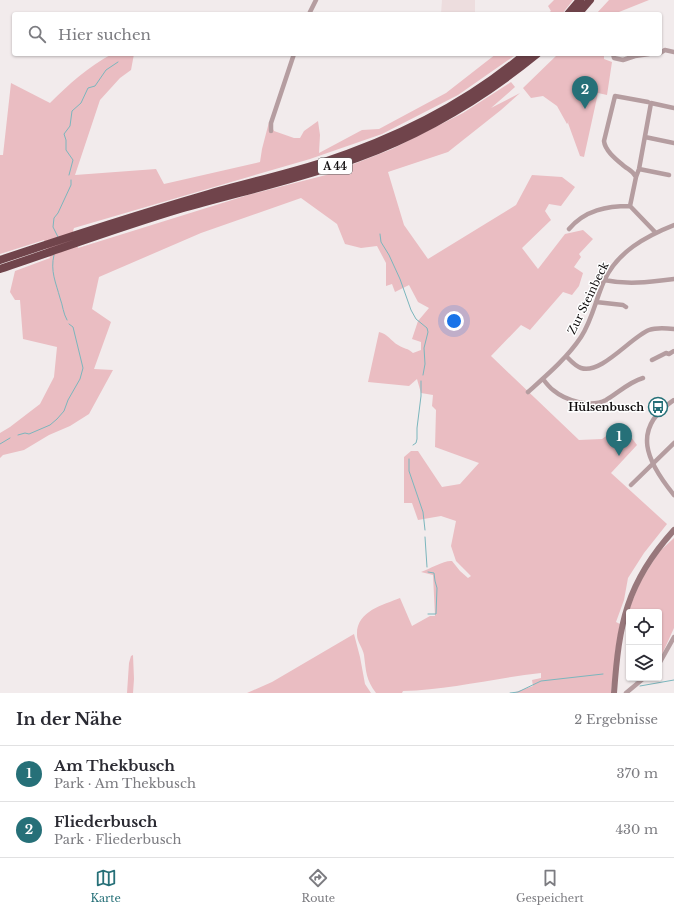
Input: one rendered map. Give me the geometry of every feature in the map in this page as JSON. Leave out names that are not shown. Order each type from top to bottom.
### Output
[{"type":"highway","points":[[570,12],[580,0]]},
{"type":"highway","points":[[580,12],[590,0]]},
{"type":"highway","name":"A 44","points":[[0,260],[321,163],[386,139],[422,122],[456,103],[523,56]]},
{"type":"highway","name":"A 44","points":[[0,270],[111,227],[324,169],[388,146],[426,128],[485,93],[534,56]]},
{"type":"main road","points":[[614,692],[615,671],[622,625],[633,590],[654,554],[674,530]]},
{"type":"street","points":[[310,12],[316,0]]},
{"type":"street","points":[[662,52],[665,50],[674,52]]},
{"type":"street","points":[[271,131],[271,123],[293,56]]},
{"type":"street","points":[[614,56],[614,58],[620,60],[639,56]]},
{"type":"street","points":[[636,177],[633,172],[624,166],[606,148],[604,141],[615,96],[674,108]]},
{"type":"street","points":[[630,206],[636,177],[639,170],[649,102]]},
{"type":"street","points":[[644,137],[674,143]]},
{"type":"street","points":[[639,170],[669,175]]},
{"type":"street","points":[[569,229],[576,221],[592,211],[613,207],[630,206],[656,232]]},
{"type":"street","name":"Zur Steinbeck","points":[[528,392],[566,356],[586,329],[604,280],[615,262],[623,254],[656,232],[674,225]]},
{"type":"street","points":[[604,280],[630,284],[674,279]]},
{"type":"street","points":[[596,302],[624,305],[626,307]]},
{"type":"street","points":[[566,356],[579,367],[589,369],[594,368],[646,332],[655,328],[674,329]]},
{"type":"street","points":[[652,360],[674,351]]},
{"type":"street","points":[[543,379],[554,391],[564,397],[594,403],[604,401],[636,380],[643,378]]},
{"type":"street","points":[[674,400],[661,410],[653,419],[647,435],[648,449],[653,463],[662,480],[674,495]]},
{"type":"street","points":[[631,485],[674,444]]},
{"type":"street","points":[[662,659],[674,637]]},
{"type":"street","points":[[626,693],[640,681]]},
{"type":"shaded area","points":[[442,0],[475,0],[475,12],[441,12]]},
{"type":"shaded area","points":[[554,0],[573,0],[564,12],[550,12],[551,11],[548,6]]},
{"type":"shaded area","points":[[609,0],[649,0],[619,12],[598,12]]},
{"type":"shaded area","points":[[109,56],[134,56],[131,70],[120,78],[100,100],[75,175],[156,169],[164,184],[260,162],[269,122],[274,131],[294,138],[300,138],[304,131],[318,121],[320,135],[319,153],[362,130],[379,129],[446,93],[493,56],[514,56],[458,95],[382,134],[310,159],[74,228],[73,231],[78,248],[248,195],[326,175],[392,149],[463,113],[511,82],[515,87],[491,108],[520,93],[448,152],[388,172],[404,225],[428,259],[516,205],[532,175],[562,177],[575,187],[561,206],[549,204],[545,211],[551,220],[522,248],[538,269],[565,234],[583,230],[593,239],[579,254],[581,257],[574,267],[583,273],[579,286],[572,295],[563,292],[530,330],[521,325],[491,356],[579,440],[602,439],[622,425],[637,445],[611,473],[667,524],[644,553],[628,578],[624,600],[616,622],[620,624],[611,693],[513,693],[533,686],[532,680],[541,678],[541,673],[455,686],[403,691],[402,693],[376,693],[370,684],[363,652],[357,635],[361,620],[379,606],[400,598],[412,626],[430,616],[435,616],[433,575],[421,572],[441,563],[452,561],[468,578],[471,576],[456,561],[451,546],[456,521],[441,516],[418,520],[412,503],[404,503],[404,457],[411,451],[418,451],[442,487],[460,484],[479,463],[435,447],[436,410],[432,406],[433,395],[421,393],[417,379],[409,386],[368,382],[379,332],[385,334],[398,345],[413,353],[421,350],[421,342],[412,339],[418,321],[429,308],[418,302],[409,285],[395,292],[392,284],[386,286],[386,263],[377,246],[361,248],[345,244],[337,224],[301,198],[201,233],[99,277],[92,309],[111,322],[94,369],[113,370],[89,414],[70,426],[49,435],[24,450],[3,455],[0,458],[0,433],[40,404],[54,377],[57,347],[23,339],[20,300],[15,300],[10,292],[15,271],[50,258],[44,240],[0,254],[0,155],[3,155],[11,83],[50,103],[79,76]]},
{"type":"shaded area","points":[[556,56],[604,56],[604,59],[612,62],[607,95],[598,93],[584,157],[580,156],[568,123],[569,121],[567,124],[557,106],[543,96],[531,98],[523,88]]},
{"type":"shaded area","points":[[674,538],[674,628],[662,654],[662,609],[629,609],[640,582],[659,552]]},
{"type":"shaded area","points":[[354,634],[365,684],[371,693],[247,693],[272,682]]},
{"type":"shaded area","points":[[133,655],[133,693],[127,693],[129,663],[131,656]]},
{"type":"waterway","points":[[69,175],[73,160],[66,150],[66,140],[64,134],[70,126],[72,111],[81,103],[88,88],[95,86],[106,70],[118,62]]},
{"type":"waterway","points":[[58,237],[53,227],[54,218],[58,213],[71,185],[71,180]]},
{"type":"waterway","points":[[380,234],[381,242],[400,279],[411,310],[416,319],[427,328],[428,332],[424,348],[425,364],[423,375]]},
{"type":"waterway","points":[[54,255],[54,277],[67,320]]},
{"type":"waterway","points":[[18,435],[25,433],[29,434],[50,425],[57,419],[64,411],[68,400],[80,379],[83,368],[73,327],[69,324]]},
{"type":"waterway","points":[[413,445],[416,443],[417,439],[421,381]]},
{"type":"waterway","points":[[0,444],[10,438]]},
{"type":"waterway","points":[[409,459],[409,471],[423,512],[425,530]]},
{"type":"waterway","points":[[425,537],[427,567]]},
{"type":"waterway","points":[[428,572],[434,573],[437,588],[436,614],[428,614]]},
{"type":"waterway","points":[[510,693],[518,692],[541,681],[603,674]]},
{"type":"waterway","points":[[640,686],[674,680]]},
{"type":"place","name":"Fliederbusch","points":[[585,109]]},
{"type":"place","name":"Hülsenbusch","points":[[658,407]]},
{"type":"place","name":"Am Thekbusch","points":[[619,456]]}]
